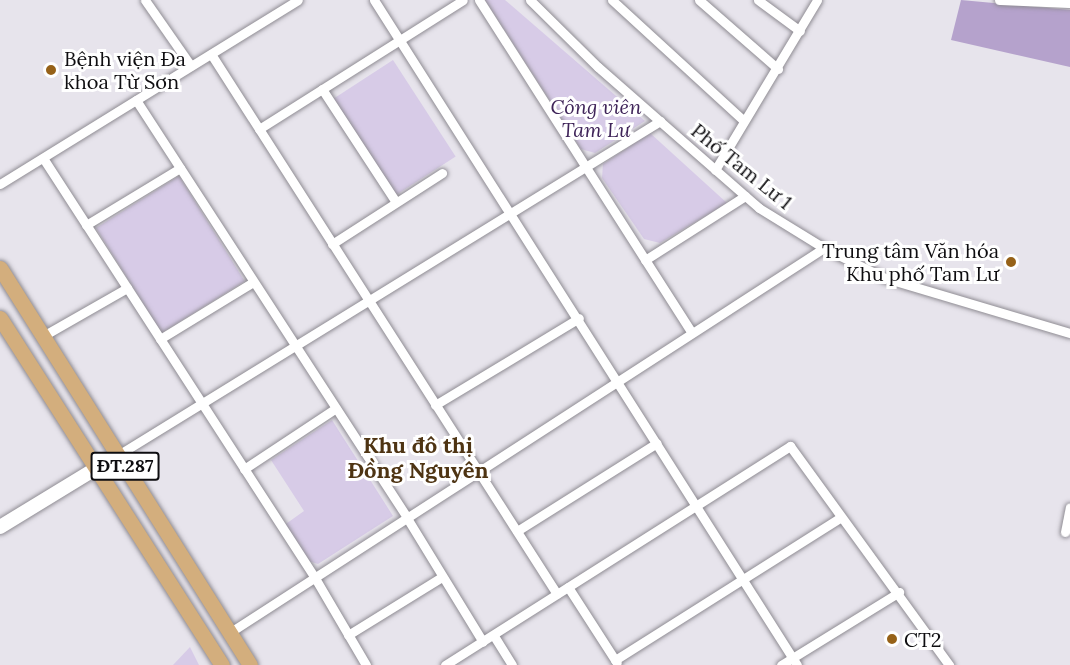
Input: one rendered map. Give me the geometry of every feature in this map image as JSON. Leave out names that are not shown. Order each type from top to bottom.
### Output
[{"type":"main road","name":"ĐT.287","points":[[0,268],[250,665]]},
{"type":"main road","name":"ĐT.287","points":[[2,325],[98,468],[219,664]]},
{"type":"main road","points":[[0,527],[118,455]]},
{"type":"street","points":[[145,0],[191,66]]},
{"type":"street","points":[[0,184],[298,0]]},
{"type":"street","points":[[374,0],[579,318],[795,662]]},
{"type":"street","points":[[259,129],[463,0]]},
{"type":"street","points":[[479,0],[588,166],[692,333]]},
{"type":"street","name":"Phố Tam Lư 1","points":[[530,0],[660,121],[745,196],[824,248],[927,293],[1070,333]]},
{"type":"street","points":[[612,0],[744,120]]},
{"type":"street","points":[[699,0],[778,69]]},
{"type":"street","points":[[758,0],[800,31]]},
{"type":"street","points":[[715,170],[744,120],[778,69],[817,0]]},
{"type":"street","points":[[999,0],[1070,3]]},
{"type":"street","points":[[211,54],[557,594]]},
{"type":"street","points":[[322,89],[396,202]]},
{"type":"street","points":[[136,100],[407,518],[483,642]]},
{"type":"street","points":[[118,455],[203,405],[660,121]]},
{"type":"street","points":[[43,158],[315,578],[366,665]]},
{"type":"street","points":[[86,225],[180,168]]},
{"type":"street","points":[[332,244],[442,173]]},
{"type":"street","points":[[645,260],[745,196]]},
{"type":"street","points":[[229,633],[824,248]]},
{"type":"street","points":[[160,339],[254,282]]},
{"type":"street","points":[[43,336],[127,288]]},
{"type":"street","points":[[435,405],[579,318]]},
{"type":"street","points":[[244,469],[336,408]]},
{"type":"street","points":[[516,531],[657,443]]},
{"type":"street","points":[[446,665],[790,446],[840,518],[899,592],[949,665]]},
{"type":"street","points":[[1065,532],[1070,507]]},
{"type":"street","points":[[568,587],[617,663],[840,518]]},
{"type":"street","points":[[348,635],[442,577]]},
{"type":"street","points":[[781,665],[795,662],[899,592]]},
{"type":"street","points":[[494,636],[512,665]]},
{"type":"green space","name":"Công viên Tam Lư","points":[[485,0],[505,0],[645,121],[595,153],[581,149]]},
{"type":"green space","points":[[393,60],[456,156],[396,195],[333,99]]},
{"type":"green space","name":"Công viên Tam Lư","points":[[650,133],[727,203],[660,243],[644,239],[602,178],[603,164]]},
{"type":"green space","points":[[179,176],[245,281],[162,333],[96,228]]},
{"type":"green space","points":[[332,420],[393,516],[318,564],[308,561],[283,526],[304,511],[271,460]]},
{"type":"green space","points":[[190,647],[199,665],[173,665]]},
{"type":"shaded area","points":[[961,0],[1070,10],[1070,67],[951,40]]},
{"type":"place","name":"Bệnh viện Đa khoa Từ Sơn","points":[[51,70]]},
{"type":"place","name":"Trung tâm Văn hóa Khu phố Tam Lư","points":[[1011,262]]},
{"type":"place","name":"CT2","points":[[892,639]]},
{"type":"district","name":"Khu đô thị Đồng Nguyên","points":[[418,458]]}]
